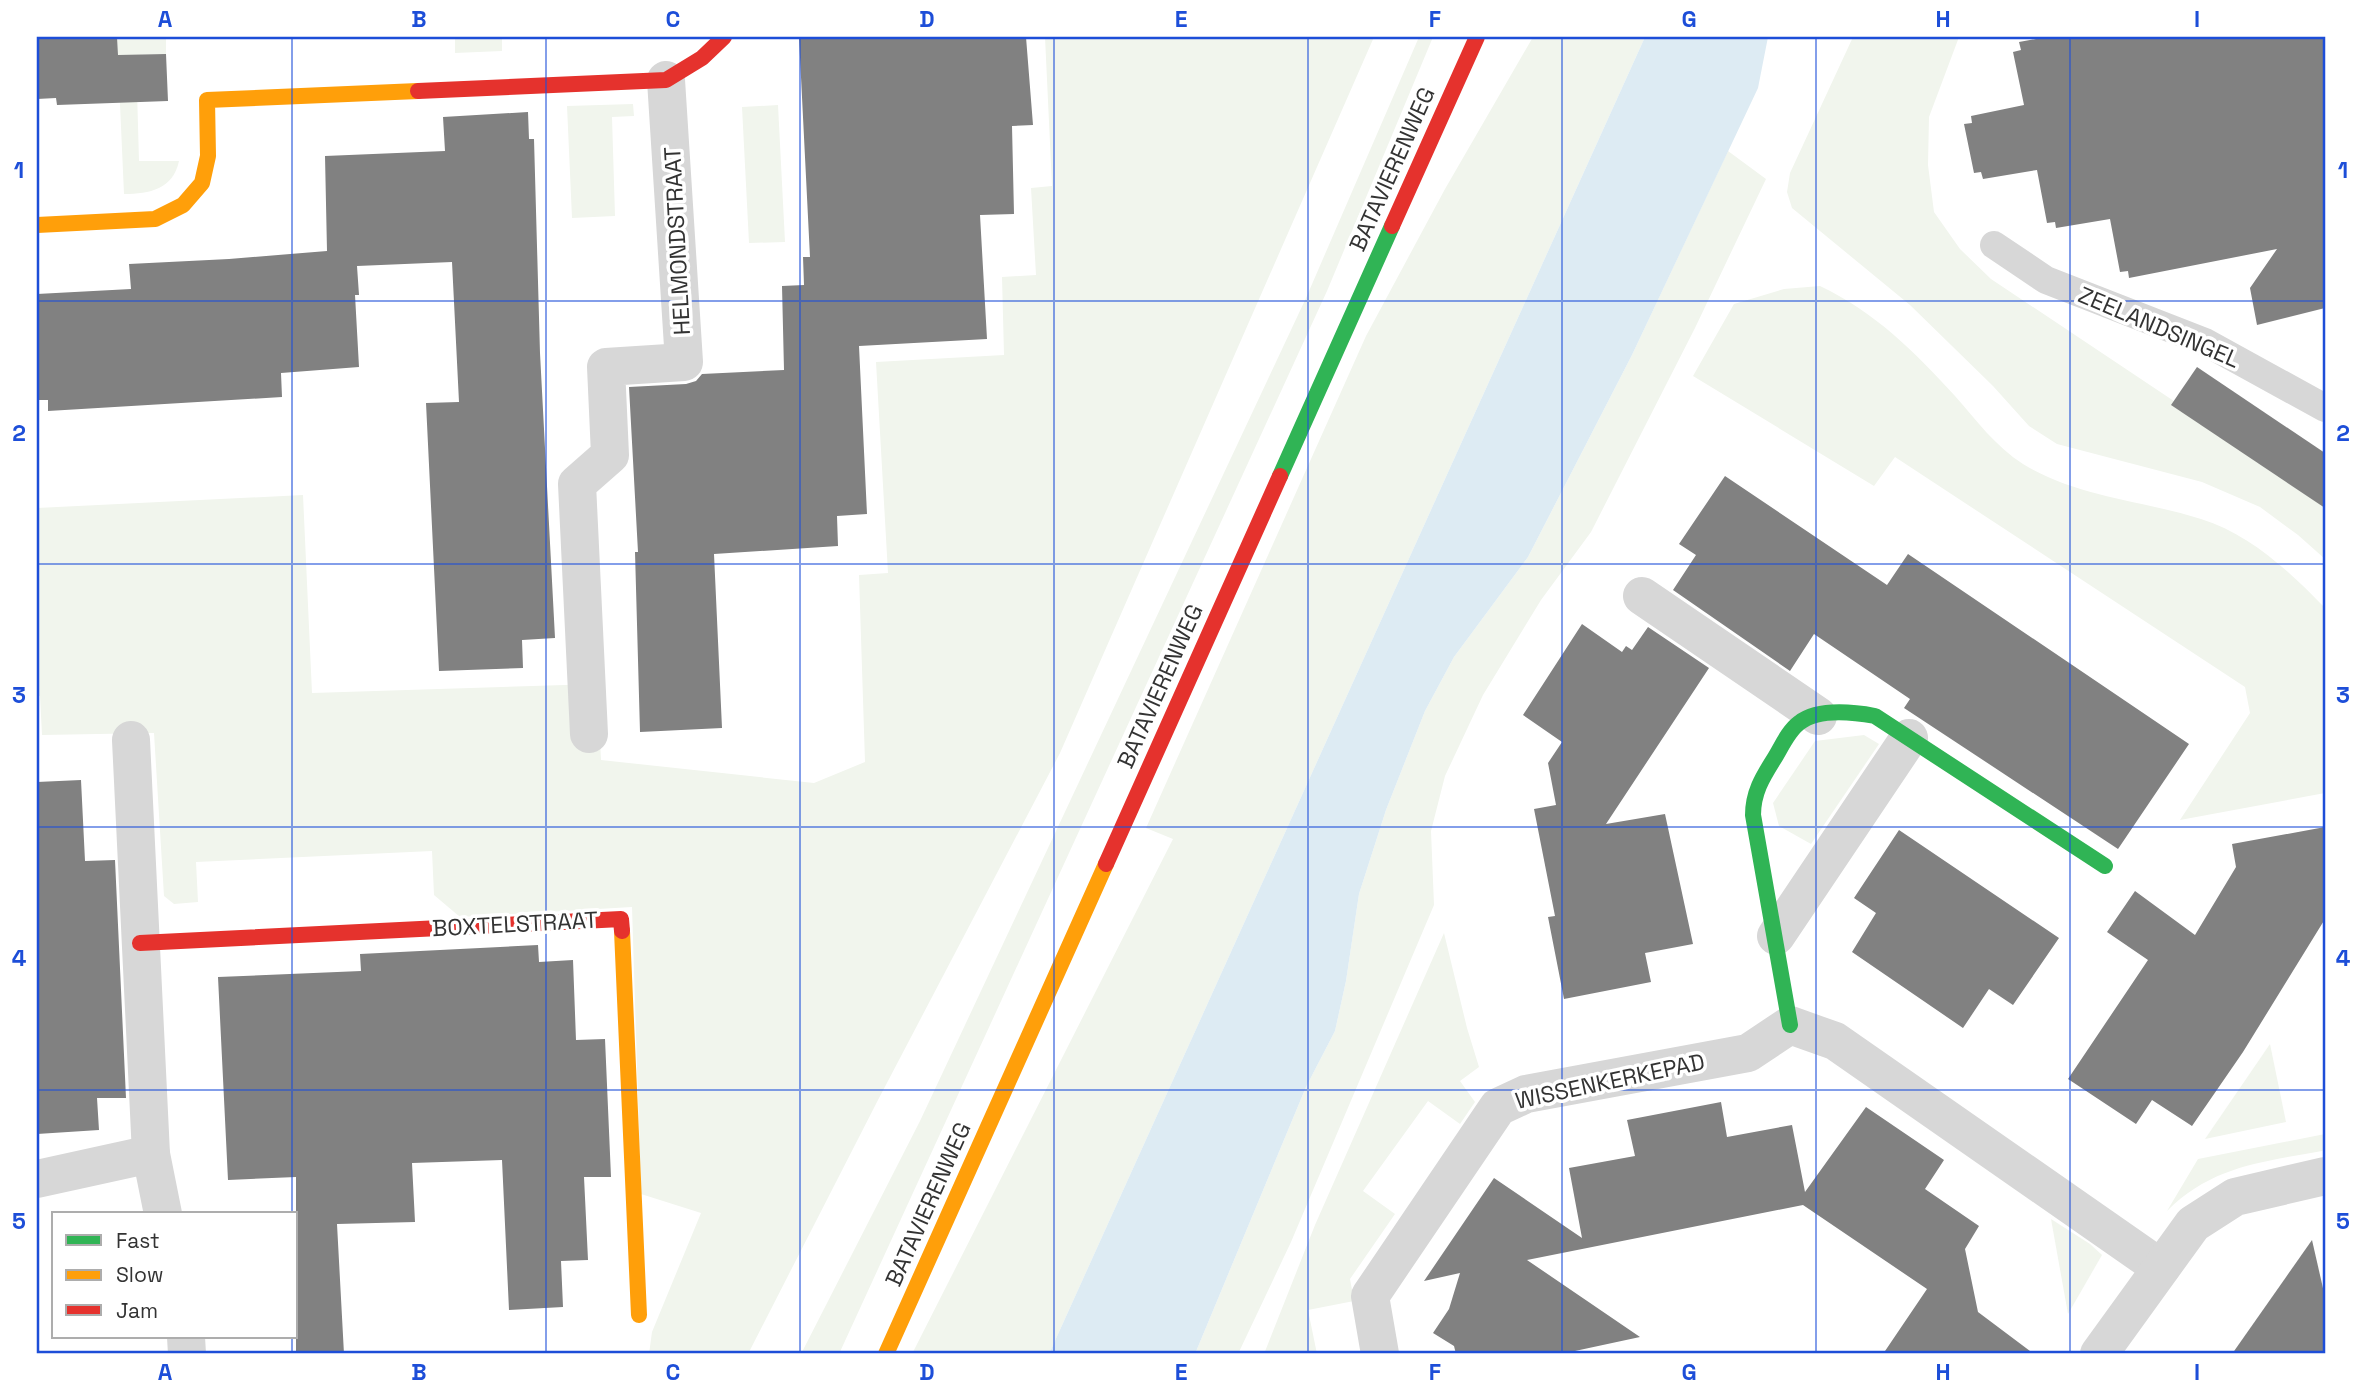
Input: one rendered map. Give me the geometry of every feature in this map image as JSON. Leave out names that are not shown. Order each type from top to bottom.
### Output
[{"type":"street","points":[[37,225],[155,219],[183,205],[202,183],[208,156],[207,100],[666,80],[702,58],[724,37]]},
{"type":"street","name":"BATAVIERENWEG","points":[[886,1354],[1477,37]]},
{"type":"street","name":"HELMONDSTRAAT","points":[[589,734],[577,484],[610,455],[606,366],[684,362],[666,80]]},
{"type":"street","points":[[1642,596],[1818,716]]},
{"type":"street","points":[[2105,866],[1875,716],[1858,713],[1818,716],[1798,724],[1758,786],[1753,801],[1790,1025],[1835,1041],[2161,1268]]},
{"type":"street","points":[[1776,936],[1909,738]]},
{"type":"street","points":[[131,740],[151,1154],[163,1212]]},
{"type":"street","name":"BOXTELSTRAAT","points":[[141,943],[621,919],[639,1315]]},
{"type":"street","name":"WISSENKERKEPAD","points":[[1380,1354],[1370,1296],[1498,1107],[1526,1094],[1748,1053],[1790,1025]]},
{"type":"street","points":[[37,1179],[151,1154]]},
{"type":"street","points":[[2099,1354],[2193,1224],[2235,1197],[2325,1176]]},
{"type":"lane","name":"ZEELANDSINGEL","points":[[1994,245],[2046,280],[2206,342],[2325,408]]},
{"type":"shaded area","points":[[117,37],[166,37],[166,54],[136,55],[139,161],[179,161],[172,178],[166,184],[143,193],[124,194]]},
{"type":"shaded area","points":[[455,37],[502,37],[502,51],[455,53]]},
{"type":"shaded area","points":[[1045,37],[1374,37],[1060,753],[748,1354],[649,1354],[652,1332],[701,1213],[641,1194],[632,907],[460,917],[434,895],[432,851],[196,862],[198,902],[174,904],[164,896],[154,733],[42,735],[40,696],[37,696],[37,508],[303,495],[312,693],[597,684],[601,760],[814,783],[865,762],[859,575],[888,573],[876,362],[1004,355],[1002,277],[1036,275],[1031,188],[1052,186]]},
{"type":"shaded area","points":[[1419,37],[1433,37],[1327,291],[839,1354],[801,1354],[920,1121],[1306,298]]},
{"type":"shaded area","points":[[1533,37],[1645,37],[1049,1354],[912,1354],[1173,839],[1146,828],[1366,336],[1445,189]]},
{"type":"shaded area","points":[[1645,37],[1768,37],[1758,88],[1632,355],[1528,557],[1454,657],[1425,711],[1386,810],[1359,894],[1346,981],[1335,1031],[1306,1087],[1195,1354],[1049,1354]]},
{"type":"shaded area","points":[[1853,37],[1959,37],[1929,117],[1928,165],[1934,212],[1960,249],[1991,279],[2325,502],[2325,559],[2260,507],[2202,482],[2057,444],[2029,426],[1993,386],[1910,305],[1792,208],[1787,192],[1790,173]]},
{"type":"shaded area","points":[[633,104],[634,116],[612,117],[615,216],[572,218],[567,106]]},
{"type":"shaded area","points":[[778,105],[785,242],[749,243],[742,107]]},
{"type":"shaded area","points":[[1728,151],[1766,179],[1695,328],[1591,532],[1541,600],[1483,695],[1445,776],[1431,831],[1434,905],[1291,1242],[1238,1354],[1195,1354],[1306,1087],[1335,1031],[1346,981],[1359,894],[1386,810],[1425,711],[1454,657],[1528,557],[1632,355]]},
{"type":"shaded area","points":[[1820,286],[1859,308],[1893,334],[1940,380],[1995,441],[2023,464],[2065,484],[2087,491],[2201,519],[2219,526],[2253,544],[2312,594],[2325,608],[2325,793],[2180,820],[2250,713],[2245,687],[1895,457],[1874,486],[1693,376],[1734,304],[1784,289]]},
{"type":"shaded area","points":[[1864,735],[1879,744],[1811,844],[1779,826],[1773,803],[1815,741]]},
{"type":"shaded area","points":[[1444,933],[1479,1067],[1460,1081],[1475,1102],[1460,1124],[1428,1101],[1363,1191],[1395,1214],[1350,1279],[1354,1301],[1308,1310],[1317,1354],[1264,1354],[1315,1225]]},
{"type":"shaded area","points":[[2270,1044],[2286,1122],[2205,1139]]},
{"type":"shaded area","points":[[2325,1134],[2325,1149],[2322,1151],[2258,1163],[2220,1175],[2184,1196],[2167,1211],[2198,1159]]},
{"type":"shaded area","points":[[2051,1219],[2102,1255],[2068,1314]]},
{"type":"building","points":[[37,37],[117,37],[118,55],[166,54],[168,101],[57,105],[56,98],[37,99]]},
{"type":"building","points":[[799,37],[1026,37],[1033,125],[1012,126],[1014,214],[980,215],[987,339],[859,346],[867,514],[837,516],[838,546],[714,554],[722,728],[640,732],[635,552],[638,552],[629,387],[686,384],[696,381],[702,374],[784,370],[782,286],[804,285],[803,257],[810,257]]},
{"type":"building","points":[[2047,37],[2325,37],[2325,308],[2257,325],[2250,288],[2277,249],[2129,278],[2128,271],[2120,272],[2110,219],[2056,228],[2055,222],[2047,223],[2037,170],[1983,179],[1981,172],[1974,173],[1964,124],[1972,123],[1971,116],[2024,105],[2013,52],[2021,50],[2019,42]]},
{"type":"building","points":[[528,112],[529,139],[534,139],[540,353],[555,638],[522,640],[523,668],[439,671],[426,403],[459,402],[452,262],[357,266],[359,295],[355,295],[359,367],[281,373],[282,397],[48,411],[48,400],[37,400],[37,294],[131,289],[129,264],[327,251],[325,156],[445,151],[443,117]]},
{"type":"building","points":[[2197,367],[2325,453],[2325,508],[2171,405]]},
{"type":"building","points":[[1725,476],[1887,585],[1908,554],[2189,744],[2118,849],[1904,708],[1910,699],[1814,634],[1790,671],[1673,590],[1696,555],[1679,544]]},
{"type":"building","points":[[1582,624],[1622,652],[1626,646],[1632,650],[1648,627],[1709,668],[1606,824],[1665,814],[1693,944],[1645,953],[1651,982],[1564,999],[1548,917],[1555,916],[1534,809],[1556,805],[1548,763],[1562,742],[1523,715]]},
{"type":"building","points":[[81,780],[85,861],[115,860],[126,1098],[97,1098],[99,1130],[37,1134],[37,782]]},
{"type":"building","points":[[2325,827],[2325,919],[2243,1052],[2192,1126],[2152,1100],[2136,1124],[2068,1079],[2148,960],[2107,932],[2135,891],[2195,935],[2236,867],[2232,844]]},
{"type":"building","points":[[1899,830],[2059,938],[2013,1005],[1989,989],[1963,1028],[1852,952],[1876,913],[1854,898]]},
{"type":"building","points":[[538,945],[539,962],[573,960],[576,1040],[605,1039],[611,1177],[584,1177],[588,1260],[561,1261],[563,1307],[509,1310],[502,1160],[412,1163],[415,1222],[337,1224],[344,1354],[296,1354],[296,1177],[228,1180],[218,977],[361,971],[360,954]]},
{"type":"building","points":[[1721,1102],[1727,1137],[1792,1125],[1805,1192],[1866,1107],[1944,1160],[1925,1189],[1979,1226],[1965,1249],[1978,1312],[2034,1354],[1883,1354],[1927,1289],[1803,1205],[1527,1260],[1640,1337],[1561,1354],[1456,1354],[1454,1346],[1433,1333],[1449,1309],[1460,1273],[1424,1281],[1494,1178],[1582,1238],[1569,1168],[1635,1156],[1627,1120]]},
{"type":"building","points":[[2312,1240],[2325,1297],[2325,1354],[2232,1354]]},
{"type":"traffic: fast","points":[[1280,476],[1392,226]]},
{"type":"traffic: fast","points":[[1790,1025],[1753,807],[1762,779],[1785,740],[1795,726],[1807,718],[1836,712],[1875,716],[2105,866]]},
{"type":"traffic: slow","points":[[37,225],[155,219],[183,205],[202,183],[208,156],[207,100],[418,91]]},
{"type":"traffic: slow","points":[[886,1354],[1106,864]]},
{"type":"traffic: slow","points":[[622,931],[639,1315]]},
{"type":"traffic: jam","points":[[418,91],[666,80],[702,58],[724,37]]},
{"type":"traffic: jam","points":[[1392,226],[1477,37]]},
{"type":"traffic: jam","points":[[1106,864],[1280,476]]},
{"type":"traffic: jam","points":[[140,943],[621,919],[622,931]]}]
